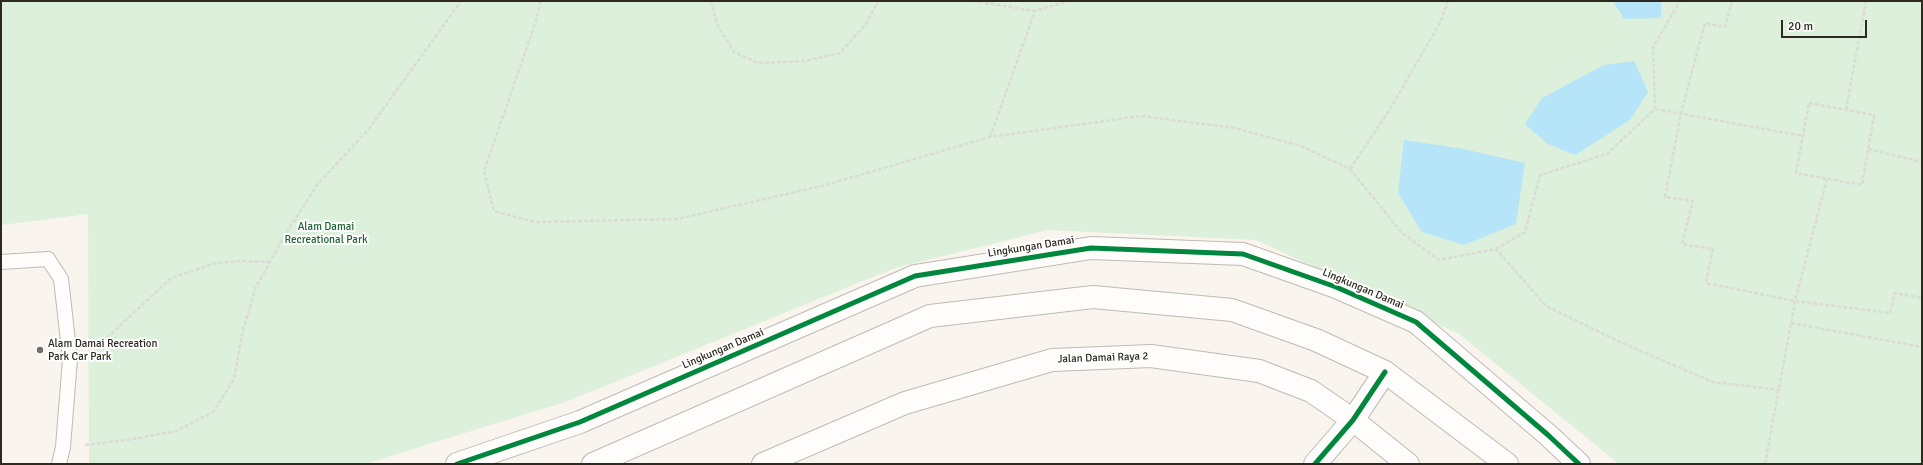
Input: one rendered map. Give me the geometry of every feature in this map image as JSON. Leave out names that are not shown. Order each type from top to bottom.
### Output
[{"type":"street","name":"Lingkungan Damai","points":[[457,464],[580,422],[915,276],[1091,248],[1243,254],[1336,287],[1416,322],[1548,435],[1579,464]]},
{"type":"street","points":[[592,464],[930,316],[1093,297],[1232,310],[1316,340],[1385,372],[1507,464]]},
{"type":"street","name":"Jalan Damai Raya 2","points":[[763,464],[905,403],[1052,360],[1151,356],[1258,371],[1311,391],[1353,420],[1408,464]]},
{"type":"street","points":[[1315,464],[1353,420],[1385,372]]},
{"type":"lane","points":[[1,262],[48,259],[61,279],[70,359],[63,447],[60,464]]},
{"type":"path","points":[[63,447],[133,439],[178,431],[214,411],[234,379],[243,330],[256,287],[270,262],[317,185],[368,130],[461,1]]},
{"type":"path","points":[[540,1],[536,21],[484,171],[494,211],[535,222],[677,219],[822,186],[990,137],[1141,116],[1235,128],[1301,146],[1350,169],[1401,232],[1439,260],[1496,249],[1525,232],[1540,174],[1607,154],[1655,109],[1653,47],[1680,1]]},
{"type":"path","points":[[712,1],[717,24],[734,52],[758,63],[805,61],[840,53],[866,24],[878,1]]},
{"type":"path","points":[[973,1],[1035,11],[1069,1]]},
{"type":"path","points":[[1350,169],[1390,109],[1441,21],[1448,1]]},
{"type":"path","points":[[1732,1],[1725,27],[1705,23],[1681,114],[1665,197],[1693,201],[1682,244],[1713,249],[1706,283],[1795,301],[1890,313],[1895,292],[1922,298]]},
{"type":"path","points":[[1846,110],[1866,1]]},
{"type":"path","points":[[990,137],[1035,11]]},
{"type":"path","points":[[1809,103],[1846,110],[1874,115],[1862,185],[1796,173],[1809,103]]},
{"type":"path","points":[[1655,109],[1803,136]]},
{"type":"path","points":[[1868,149],[1922,162]]},
{"type":"path","points":[[1765,464],[1780,390],[1795,301],[1827,179]]},
{"type":"path","points":[[1496,249],[1546,306],[1618,341],[1713,382],[1780,390]]},
{"type":"path","points":[[70,359],[108,337],[171,278],[216,263],[239,261],[270,262]]},
{"type":"path","points":[[1792,323],[1922,346]]},
{"type":"green space","name":"Alam Damai Recreational Park","points":[[1,1],[1922,1],[1922,464],[1619,464],[1459,334],[1256,240],[1048,230],[895,268],[568,401],[365,464],[89,464],[88,214],[1,225]]},
{"type":"water","points":[[1613,1],[1661,1],[1661,18],[1624,19]]},
{"type":"water","points":[[1634,61],[1648,92],[1630,120],[1575,155],[1548,144],[1525,124],[1542,98],[1604,65]]},
{"type":"water","points":[[1404,140],[1464,149],[1525,163],[1516,224],[1464,245],[1422,232],[1398,193]]},
{"type":"cycle path","points":[[457,464],[580,422],[915,276],[1091,248],[1243,254],[1336,287],[1416,322],[1548,435],[1579,464]]},
{"type":"cycle path","points":[[1315,464],[1353,420],[1385,372]]},
{"type":"place","name":"Alam Damai Recreation Park Car Park","points":[[40,350]]}]
